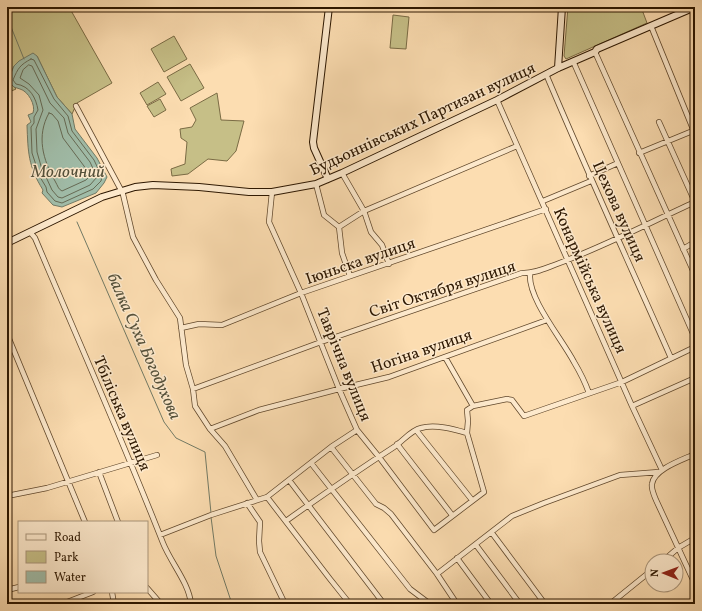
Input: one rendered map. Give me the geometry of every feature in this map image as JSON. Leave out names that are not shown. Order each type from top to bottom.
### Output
[{"type":"main road","points":[[328,179],[314,148],[313,142],[329,7]]},
{"type":"main road","points":[[558,68],[562,7]]},
{"type":"main road","name":"Будьоннівських Партизан вулиця","points":[[7,242],[96,200],[122,190],[153,185],[199,187],[249,192],[272,192],[316,184],[497,100],[558,68],[595,52],[597,49],[695,7]]},
{"type":"street","points":[[640,153],[695,131],[651,26]]},
{"type":"street","points":[[595,52],[695,275]]},
{"type":"street","points":[[573,61],[695,338]]},
{"type":"street","name":"Цехова вулиця","points":[[546,74],[590,179],[671,358]]},
{"type":"street","name":"Конармійська вулиця","points":[[497,100],[543,201],[660,471]]},
{"type":"street","points":[[76,106],[122,190],[133,237],[156,280],[180,318],[186,365],[196,406],[210,429],[225,446],[257,500]]},
{"type":"street","points":[[659,122],[695,202]]},
{"type":"street","points":[[339,227],[364,211],[517,146]]},
{"type":"street","points":[[543,201],[590,179],[618,163]]},
{"type":"street","points":[[342,173],[364,211],[371,232],[382,245],[389,264]]},
{"type":"street","points":[[316,184],[324,215],[339,227],[342,253],[350,276]]},
{"type":"street","name":"Таврічна вулиця","points":[[272,192],[269,222],[301,293],[357,430],[434,530],[452,516]]},
{"type":"street","name":"Світ Октября вулиця","points":[[193,389],[321,342],[522,273],[530,274],[568,260],[695,202]]},
{"type":"street","name":"Iюньска вулиця","points":[[181,328],[199,324],[222,325],[301,293],[546,209]]},
{"type":"street","name":"Тбіліська вулиця","points":[[30,232],[38,245],[131,463],[164,546],[181,577],[190,599],[190,604]]},
{"type":"street","points":[[683,249],[695,242]]},
{"type":"street","points":[[530,274],[531,287],[547,320],[574,361],[589,393]]},
{"type":"street","name":"Ногіна вулиця","points":[[210,429],[259,410],[389,377],[547,320]]},
{"type":"street","points":[[7,334],[85,521]]},
{"type":"street","points":[[397,444],[452,516],[484,492],[466,433],[468,421],[467,410],[472,406],[507,399],[512,400],[524,416],[622,382],[695,347]]},
{"type":"street","points":[[445,357],[472,406]]},
{"type":"street","points":[[632,406],[695,378]]},
{"type":"street","points":[[286,521],[331,488],[379,457],[416,430],[423,427],[436,427],[466,433]]},
{"type":"street","points":[[160,535],[211,515],[267,497],[331,447],[357,430]]},
{"type":"street","points":[[416,430],[472,500]]},
{"type":"street","points":[[331,447],[376,504],[391,514],[437,574],[457,604]]},
{"type":"street","points":[[437,574],[492,533],[512,516],[620,475],[660,471],[695,454]]},
{"type":"street","points":[[7,496],[47,488],[157,455]]},
{"type":"street","points":[[311,463],[410,589],[430,604]]},
{"type":"street","points":[[660,471],[652,483],[656,500],[695,584]]},
{"type":"street","points":[[99,472],[118,521]]},
{"type":"street","points":[[289,480],[384,604]]},
{"type":"street","points":[[267,497],[350,604]]},
{"type":"street","points":[[248,503],[260,522],[260,552],[285,604]]},
{"type":"street","points":[[492,533],[544,604]]},
{"type":"street","points":[[672,553],[695,538]]},
{"type":"street","points":[[476,545],[520,604]]},
{"type":"street","points":[[457,558],[492,604]]},
{"type":"street","points":[[610,604],[644,576]]},
{"type":"street","points":[[7,590],[18,587]]},
{"type":"street","points":[[148,589],[161,604]]},
{"type":"street","points":[[62,604],[90,593]]},
{"type":"street","points":[[112,593],[114,604]]},
{"type":"green space","points":[[7,7],[69,7],[112,83],[77,103],[72,114],[57,97],[37,56],[14,66],[9,78],[16,89],[7,93]]},
{"type":"green space","points":[[568,7],[641,7],[647,23],[566,59],[564,56]]},
{"type":"green space","points":[[393,15],[409,17],[406,49],[390,48]]},
{"type":"green space","points":[[174,36],[187,59],[164,72],[151,49]]},
{"type":"green space","points":[[190,64],[204,88],[181,101],[167,77]]},
{"type":"green space","points":[[158,82],[166,94],[147,105],[140,93]]},
{"type":"green space","points":[[217,93],[221,120],[244,121],[236,151],[227,161],[208,159],[188,174],[172,176],[171,169],[185,164],[187,142],[181,138],[180,129],[192,127],[196,120],[190,108]]},
{"type":"green space","points":[[160,99],[166,110],[154,117],[147,106]]},
{"type":"water","name":"Молочний","points":[[33,53],[37,56],[57,97],[72,114],[75,129],[97,158],[107,177],[96,193],[62,207],[53,205],[42,193],[43,190],[34,174],[30,159],[27,125],[31,122],[28,115],[33,113],[34,110],[32,102],[26,92],[14,87],[10,83],[9,78],[14,66],[19,61]]},
{"type":"waterway","name":"балка Суха Богодухова","points":[[7,17],[24,59]]},
{"type":"waterway","name":"балка Суха Богодухова","points":[[77,222],[164,422],[176,438],[205,452],[211,513]]},
{"type":"waterway","name":"балка Суха Богодухова","points":[[211,517],[216,556],[232,604]]}]
